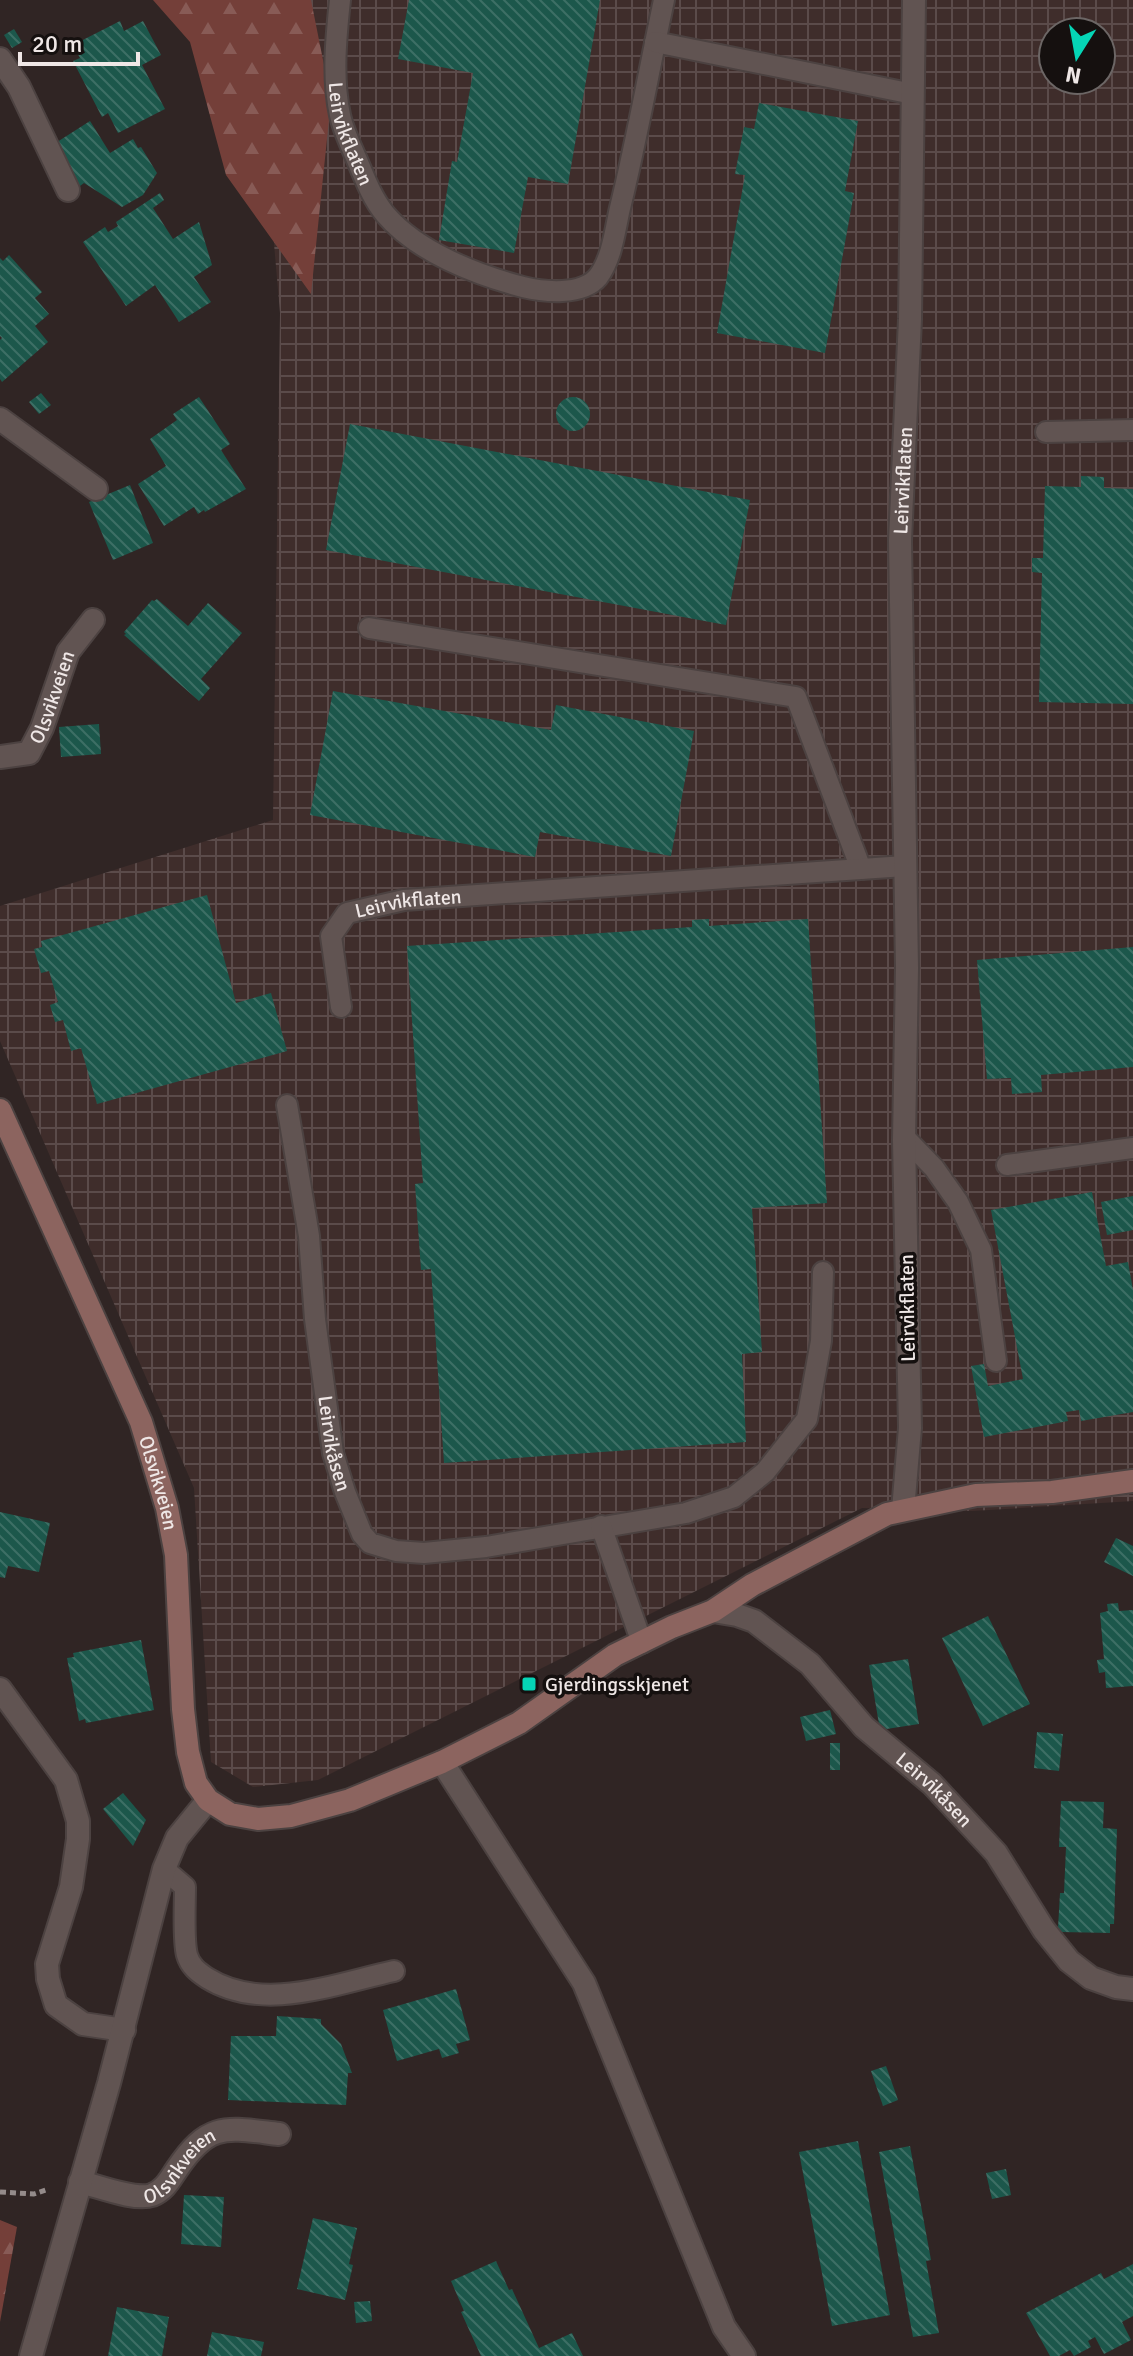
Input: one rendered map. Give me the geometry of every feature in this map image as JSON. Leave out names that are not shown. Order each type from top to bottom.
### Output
[{"type":"main road","name":"Olsvikveien","points":[[0,1110],[141,1422],[167,1508],[176,1555],[188,1752],[196,1783],[208,1800]]},
{"type":"main road","points":[[208,1800],[230,1814],[258,1819],[291,1816],[350,1800],[442,1762],[519,1723],[615,1655],[713,1611],[752,1585],[887,1514],[976,1495],[1052,1492],[1133,1481]]},
{"type":"street","name":"Leirvikflaten","points":[[903,1510],[910,1428],[904,1140],[907,968],[900,541],[910,319],[914,0]]},
{"type":"street","points":[[0,59],[19,87],[68,190]]},
{"type":"street","points":[[0,419],[96,489]]},
{"type":"street","name":"Olsvikveien","points":[[0,757],[29,753],[42,728],[68,652],[93,620]]},
{"type":"street","name":"Leirvikåsen","points":[[713,1611],[754,1621],[810,1664],[864,1727],[932,1784],[996,1853],[1044,1930],[1069,1961],[1091,1978],[1133,1989]]},
{"type":"street","points":[[0,1689],[66,1780],[78,1821],[71,1887],[47,1964],[56,2005],[83,2024],[124,2030]]},
{"type":"street","points":[[442,1762],[584,1983],[724,2327],[744,2356]]},
{"type":"street","points":[[31,2356],[124,2030],[164,1869],[177,1838],[208,1800]]},
{"type":"street","name":"Olsvikveien","points":[[79,2186],[150,2196],[164,2188],[188,2152],[203,2137],[222,2131],[244,2130],[279,2134]]},
{"type":"lane","name":"Leirvikflaten","points":[[340,0],[335,57],[340,118],[370,193],[386,216],[414,239],[461,267],[532,289],[572,290],[587,287],[598,277],[609,255],[664,0]]},
{"type":"lane","points":[[655,42],[913,94]]},
{"type":"lane","points":[[1046,432],[1133,430]]},
{"type":"lane","points":[[369,628],[796,697],[861,869]]},
{"type":"lane","name":"Leirvikflaten","points":[[341,1007],[331,936],[347,913],[404,900],[905,866]]},
{"type":"lane","name":"Leirvikåsen","points":[[287,1105],[307,1224],[315,1319],[333,1453],[362,1534],[370,1543],[396,1551],[424,1553],[486,1547],[686,1513],[734,1497],[765,1472],[807,1419],[821,1341],[823,1272]]},
{"type":"lane","points":[[904,1140],[934,1168],[958,1202],[981,1250],[996,1361]]},
{"type":"lane","points":[[1007,1165],[1133,1148]]},
{"type":"lane","points":[[601,1526],[642,1643]]},
{"type":"lane","points":[[164,1869],[185,1887],[187,1957],[196,1971],[222,1987],[248,1994],[290,1994],[394,1971]]},
{"type":"path","points":[[0,2192],[34,2194],[61,2185],[79,2186]]},
{"type":"shaded area","points":[[253,0],[1133,0],[1133,1501],[972,1511],[862,1508],[318,1780],[253,1787],[211,1762],[194,1488],[0,1041],[0,906],[273,820],[280,313]]},
{"type":"green space","points":[[153,0],[311,0],[331,100],[311,294],[226,175],[190,42]]},
{"type":"green space","points":[[0,2220],[17,2227],[0,2322]]},
{"type":"building","points":[[409,0],[600,0],[568,184],[528,177],[514,253],[439,240],[452,161],[457,162],[473,73],[398,59]]},
{"type":"building","points":[[120,21],[124,31],[143,21],[161,55],[142,65],[165,109],[118,133],[108,113],[102,117],[73,61],[80,58],[73,45]]},
{"type":"building","points":[[14,29],[22,42],[12,48],[4,35]]},
{"type":"building","points":[[759,103],[858,121],[845,191],[854,193],[825,353],[717,333],[745,175],[735,174],[744,127],[754,129]]},
{"type":"building","points":[[90,121],[110,153],[133,139],[157,173],[143,195],[122,207],[84,183],[80,186],[54,144]]},
{"type":"building","points":[[160,193],[164,200],[153,208],[173,239],[199,222],[212,265],[194,277],[211,302],[179,322],[155,285],[126,306],[83,242],[105,227],[108,232],[118,226],[116,222]]},
{"type":"building","points":[[9,255],[42,292],[35,298],[49,314],[35,326],[48,342],[2,382],[0,258],[3,261]]},
{"type":"building","points":[[41,393],[51,405],[39,414],[29,402]]},
{"type":"building","points":[[199,397],[230,444],[221,450],[246,489],[205,512],[198,514],[194,507],[164,526],[138,484],[166,466],[150,439],[177,420],[173,414]]},
{"type":"building","points":[[573,397],[585,402],[590,414],[585,426],[573,431],[561,426],[556,414],[561,402]]},
{"type":"building","points":[[350,424],[750,500],[726,625],[326,550]]},
{"type":"building","points":[[1081,476],[1104,477],[1104,488],[1133,489],[1133,704],[1039,702],[1042,573],[1032,572],[1032,558],[1043,558],[1045,486],[1081,487]]},
{"type":"building","points":[[130,485],[153,543],[113,560],[89,502]]},
{"type":"building","points":[[157,599],[188,626],[208,603],[242,633],[201,679],[210,688],[199,701],[124,635],[152,600]]},
{"type":"building","points":[[333,691],[551,730],[556,705],[694,731],[671,856],[540,832],[535,857],[310,815]]},
{"type":"building","points":[[99,724],[101,754],[61,757],[59,727]]},
{"type":"building","points":[[207,895],[236,1003],[271,993],[287,1051],[97,1104],[81,1048],[71,1051],[63,1020],[55,1022],[50,1005],[58,1002],[49,971],[41,973],[34,949],[42,947],[41,941]]},
{"type":"building","points":[[709,919],[709,926],[808,919],[827,1203],[752,1208],[762,1352],[742,1354],[746,1442],[444,1463],[431,1269],[421,1270],[415,1184],[423,1183],[407,946],[692,927],[692,920]]},
{"type":"building","points":[[1133,947],[1133,1067],[1041,1075],[1042,1092],[1012,1094],[1011,1078],[987,1079],[977,960]]},
{"type":"building","points":[[1092,1192],[1106,1266],[1128,1262],[1133,1290],[1133,1412],[1081,1421],[1079,1410],[1066,1412],[1068,1421],[984,1437],[971,1366],[984,1364],[988,1386],[1023,1379],[991,1210]]},
{"type":"building","points":[[1133,1196],[1133,1230],[1107,1235],[1101,1202]]},
{"type":"building","points":[[0,1512],[50,1523],[39,1572],[8,1566],[5,1578],[0,1577]]},
{"type":"building","points":[[1116,1538],[1133,1546],[1133,1576],[1104,1562]]},
{"type":"building","points":[[1118,1603],[1119,1611],[1133,1610],[1133,1686],[1106,1688],[1105,1672],[1099,1673],[1097,1660],[1104,1659],[1100,1613],[1108,1611],[1107,1604]]},
{"type":"building","points":[[988,1616],[1030,1704],[983,1726],[942,1638]]},
{"type":"building","points":[[141,1640],[154,1710],[86,1723],[85,1719],[79,1721],[67,1658],[74,1657],[73,1653]]},
{"type":"building","points":[[908,1659],[919,1724],[880,1730],[869,1665]]},
{"type":"building","points":[[830,1710],[836,1734],[806,1741],[800,1717]]},
{"type":"building","points":[[1037,1732],[1063,1734],[1059,1771],[1034,1768]]},
{"type":"building","points":[[830,1743],[840,1743],[840,1770],[830,1770]]},
{"type":"building","points":[[123,1793],[146,1820],[133,1846],[103,1809]]},
{"type":"building","points":[[1061,1801],[1104,1802],[1103,1828],[1117,1829],[1114,1924],[1110,1924],[1110,1933],[1061,1932],[1058,1928],[1060,1893],[1064,1893],[1066,1847],[1059,1847]]},
{"type":"building","points":[[456,1989],[470,2040],[456,2044],[459,2053],[442,2058],[439,2049],[397,2061],[383,2010]]},
{"type":"building","points":[[277,2016],[321,2019],[321,2024],[341,2044],[352,2073],[348,2073],[346,2105],[228,2100],[231,2036],[276,2036]]},
{"type":"building","points":[[886,2066],[898,2100],[883,2106],[871,2071]]},
{"type":"building","points":[[858,2141],[890,2315],[832,2326],[799,2152]]},
{"type":"building","points":[[910,2146],[931,2260],[926,2261],[939,2333],[913,2337],[879,2152]]},
{"type":"building","points":[[1006,2169],[1011,2195],[992,2199],[986,2173]]},
{"type":"building","points":[[184,2195],[224,2197],[221,2247],[181,2244]]},
{"type":"building","points":[[313,2218],[357,2228],[345,2300],[297,2289]]},
{"type":"building","points":[[496,2261],[539,2348],[572,2333],[583,2356],[481,2356],[451,2281]]},
{"type":"building","points":[[1133,2264],[1133,2316],[1122,2322],[1131,2340],[1104,2354],[1095,2337],[1088,2341],[1091,2347],[1074,2356],[1070,2350],[1059,2356],[1050,2356],[1026,2313],[1101,2273],[1104,2279]]},
{"type":"building","points":[[370,2301],[372,2321],[356,2323],[354,2302]]},
{"type":"building","points":[[117,2307],[169,2317],[162,2356],[108,2356]]},
{"type":"building","points":[[212,2332],[264,2342],[261,2356],[207,2356]]},
{"type":"place","name":"Gjerdingsskjenet","points":[[529,1684]]}]
